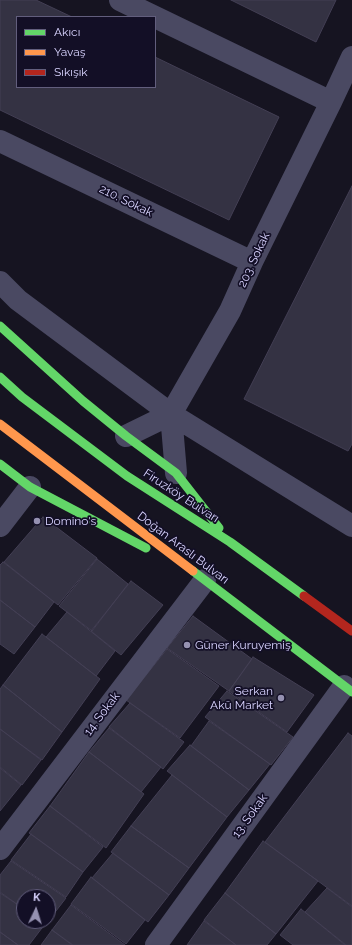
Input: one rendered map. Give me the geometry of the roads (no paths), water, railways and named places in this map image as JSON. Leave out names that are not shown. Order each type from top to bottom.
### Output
[{"type":"main road","points":[[0,326],[83,401],[126,436],[176,473],[230,542]]},
{"type":"main road","name":"Firuzköy Bulvarı","points":[[0,377],[22,397],[127,476],[230,542],[352,631]]},
{"type":"main road","name":"Doğan Araslı Bulvarı","points":[[0,424],[348,689]]},
{"type":"main road","points":[[0,464],[30,487],[205,580]]},
{"type":"street","points":[[120,0],[153,16]]},
{"type":"street","points":[[156,17],[331,102]]},
{"type":"street","name":"203. Sokak","points":[[171,414],[230,311],[252,262],[352,57]]},
{"type":"street","name":"210. Sokak","points":[[0,141],[252,262]]},
{"type":"street","points":[[0,282],[18,300],[171,414],[352,526]]},
{"type":"street","points":[[126,436],[171,414]]},
{"type":"street","points":[[171,414],[176,473]]},
{"type":"street","points":[[0,526],[30,487]]},
{"type":"street","name":"14. Sokak","points":[[0,849],[205,580]]},
{"type":"street","name":"13. Sokak","points":[[156,945],[348,689]]},
{"type":"place","name":"Domino's","points":[[37,521]]},
{"type":"place","name":"Güner Kuruyemiş","points":[[187,645]]},
{"type":"place","name":"Serkan Akü Market","points":[[281,698]]}]
